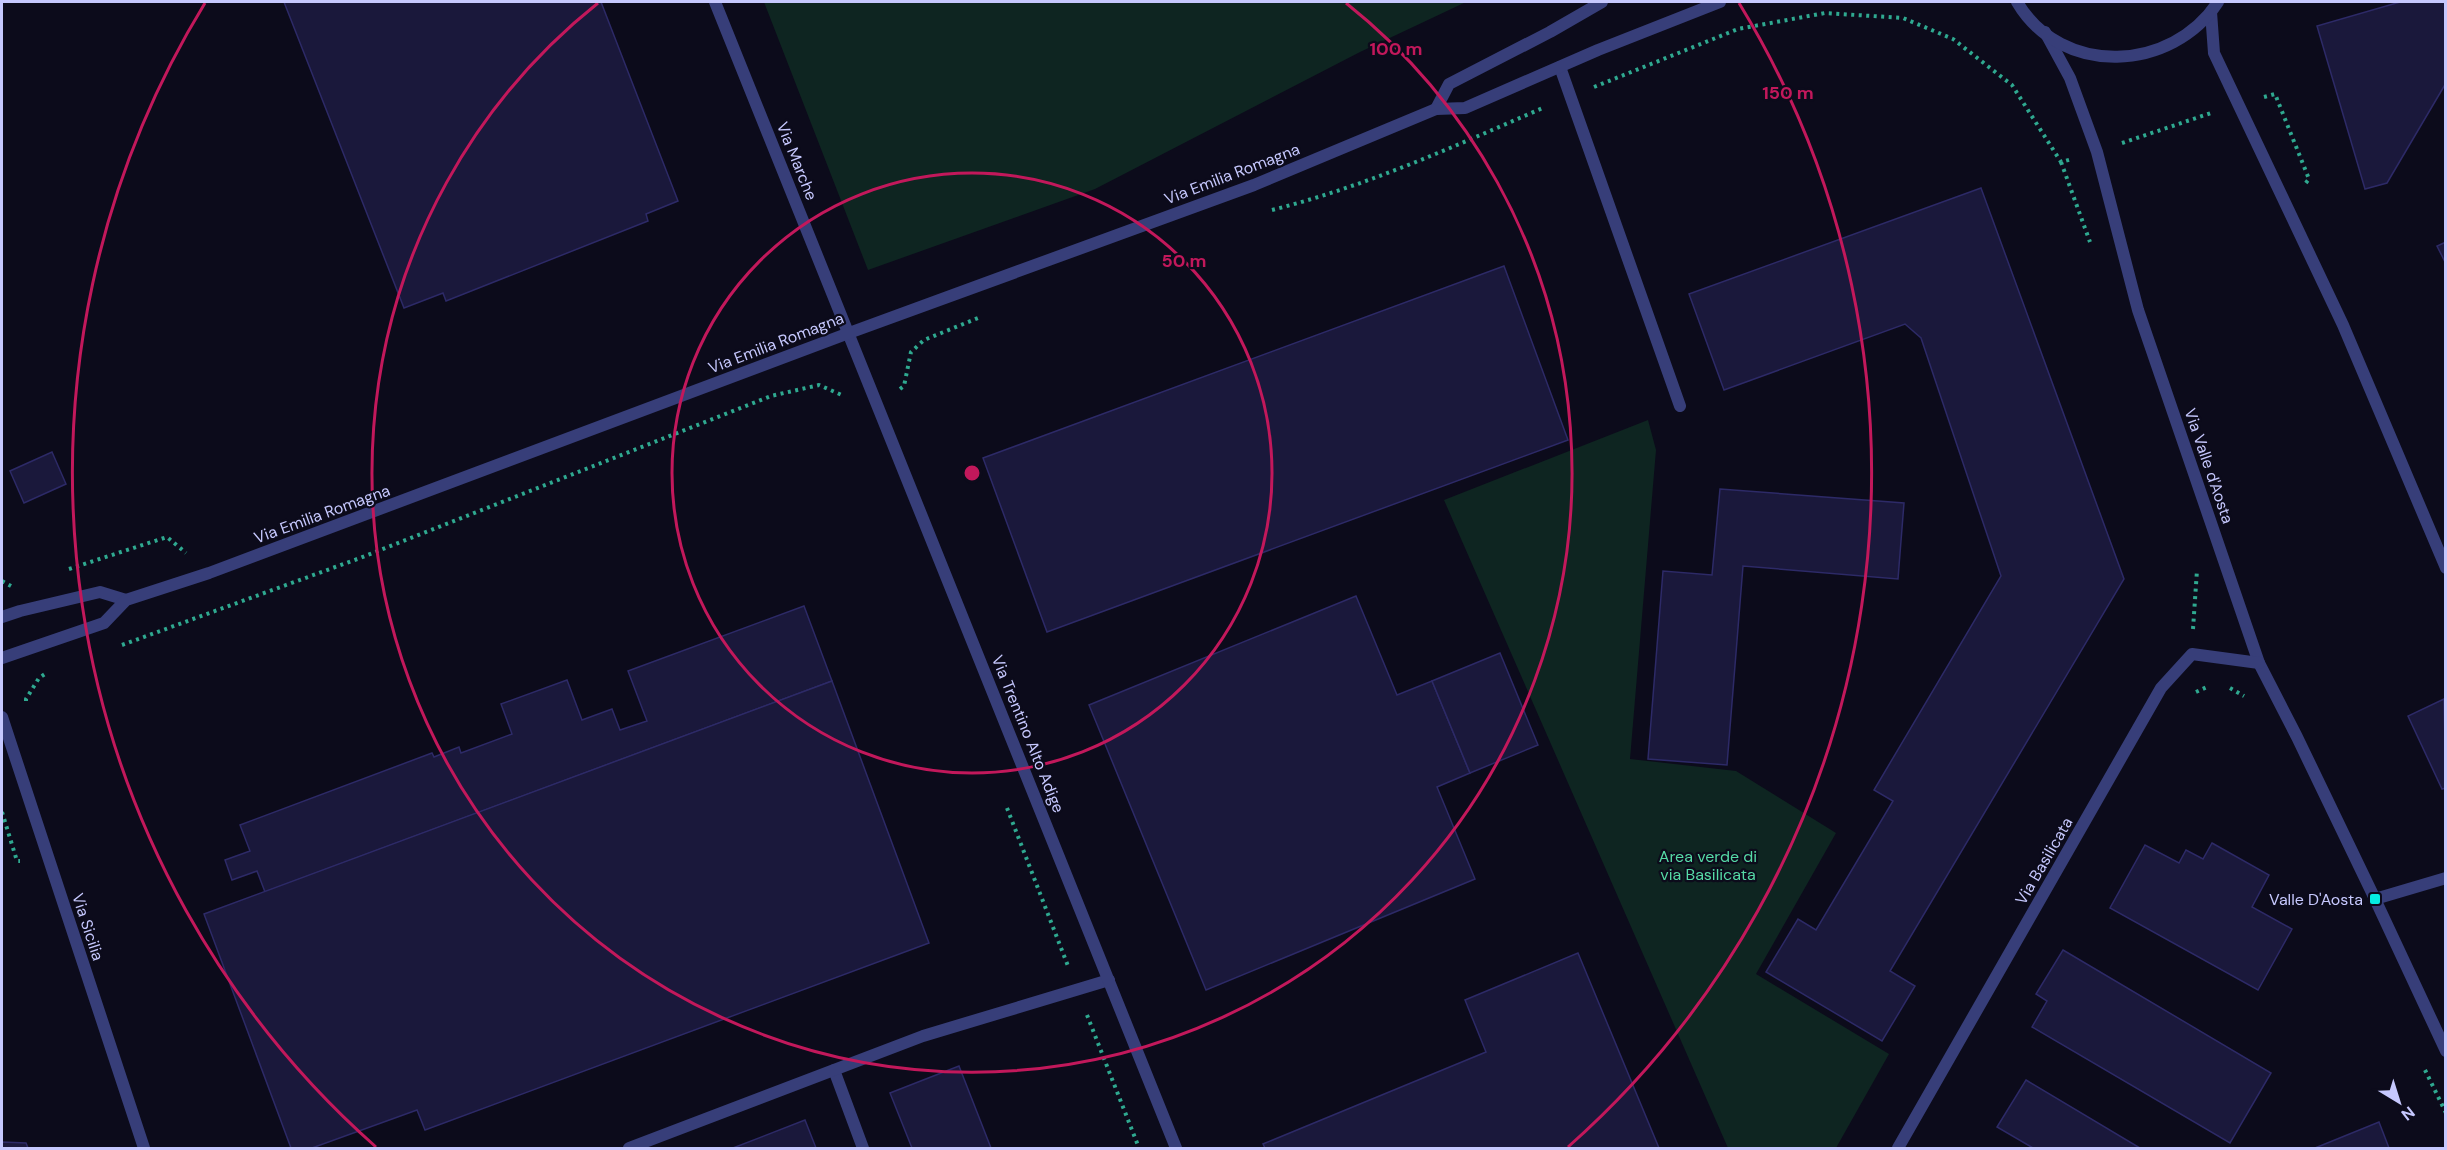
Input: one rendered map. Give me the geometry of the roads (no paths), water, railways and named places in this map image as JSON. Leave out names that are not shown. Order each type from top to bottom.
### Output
[{"type":"street","name":"Via Marche","points":[[715,2],[849,333]]},
{"type":"street","points":[[1436,109],[1449,84],[1550,32],[1602,2]]},
{"type":"street","name":"Via Emilia Romagna","points":[[2,658],[104,623],[126,600],[209,573],[849,333],[1254,185],[1436,109],[1465,108],[1720,2]]},
{"type":"street","points":[[2017,2],[2044,31],[2062,43],[2080,51],[2121,57],[2162,49],[2197,27],[2215,7]]},
{"type":"street","points":[[2215,7],[2214,53],[2343,325],[2445,568]]},
{"type":"street","name":"Via Valle d'Aosta","points":[[2044,31],[2070,78],[2097,152],[2139,310],[2259,663],[2375,898],[2445,1051]]},
{"type":"street","points":[[1560,67],[1680,406]]},
{"type":"street","name":"Via Trentino Alto Adige","points":[[849,333],[1176,1149]]},
{"type":"street","points":[[2,617],[100,592],[126,600]]},
{"type":"street","name":"Via Basilicata","points":[[1898,1149],[2161,688],[2192,654],[2259,663]]},
{"type":"street","name":"Via Sicilia","points":[[2,717],[144,1149]]},
{"type":"street","points":[[2375,898],[2445,878]]},
{"type":"street","points":[[629,1149],[923,1036],[1109,980]]},
{"type":"street","points":[[834,1070],[863,1149]]},
{"type":"place","name":"Valle D'Aosta","points":[[2375,899]]},
{"type":"park label","name":"Area verde di via Basilicata","points":[[1708,865]]}]
